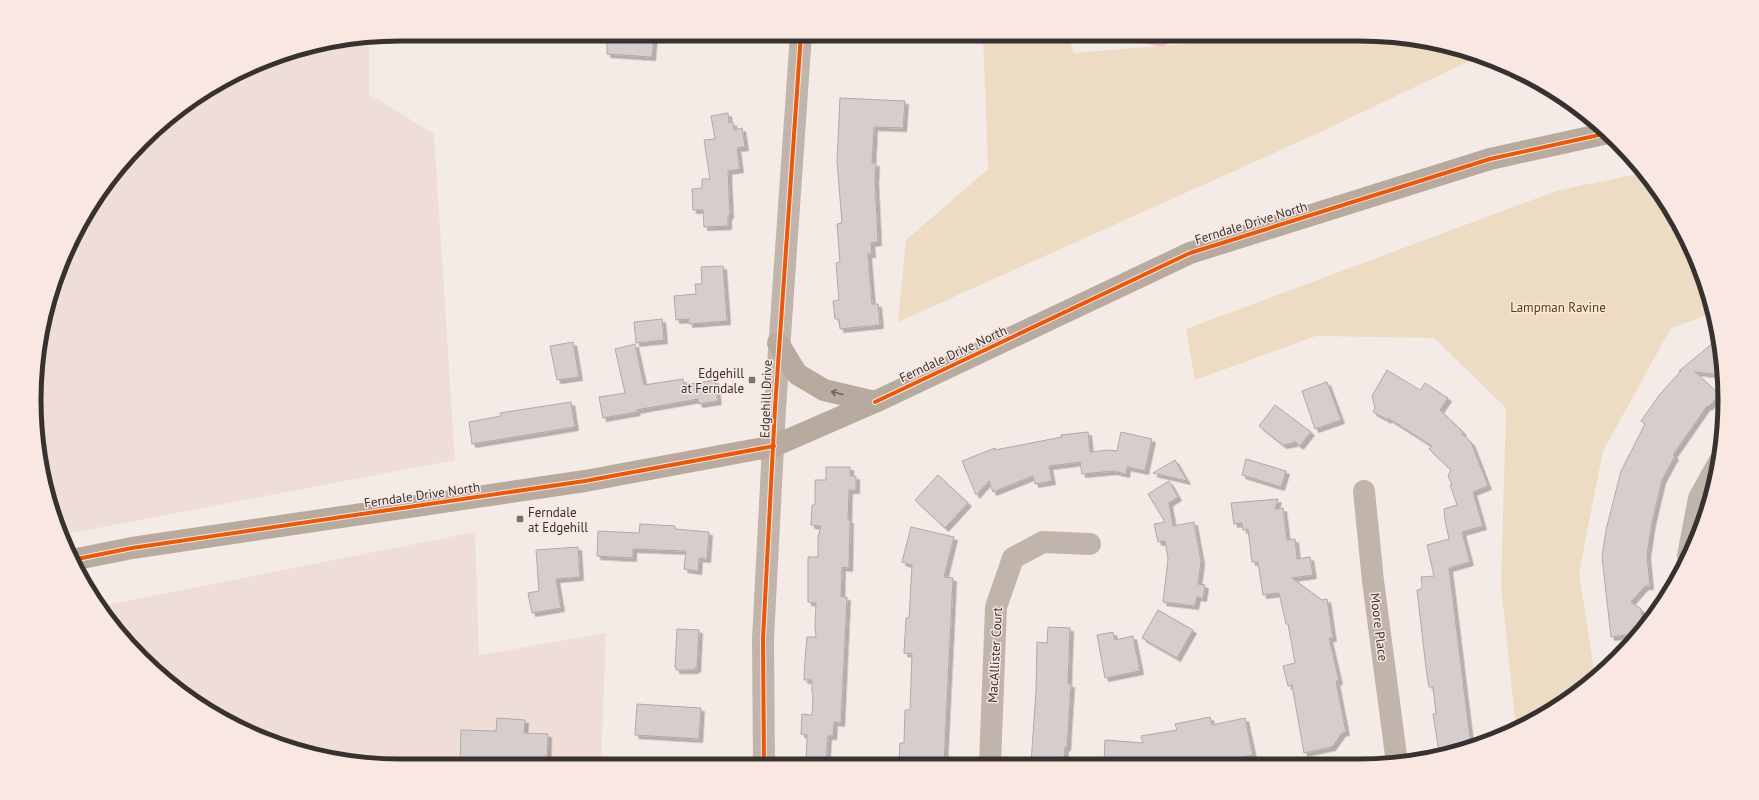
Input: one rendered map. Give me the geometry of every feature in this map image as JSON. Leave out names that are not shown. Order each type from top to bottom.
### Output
[{"type":"main road","name":"Ferndale Drive North","points":[[78,559],[132,548],[585,481],[774,446],[875,402],[1190,253],[1490,159],[1601,135]]},
{"type":"main road","points":[[778,343],[797,374],[824,390],[875,402]]},
{"type":"street","name":"Edgehill Drive","points":[[764,759],[763,639],[774,446],[778,343],[800,41]]},
{"type":"street","points":[[1692,534],[1699,498],[1709,481]]},
{"type":"street","name":"Moore Place","points":[[1364,491],[1373,581],[1396,757]]},
{"type":"street","name":"MacAllister Court","points":[[990,759],[996,607],[1013,558],[1043,542],[1090,544]]},
{"type":"shaded area","points":[[369,43],[369,94],[434,134],[455,460],[67,534],[53,493],[44,447],[42,423],[41,400],[44,353],[53,307],[68,263],[89,220],[115,181],[146,146],[163,130],[181,115],[220,89],[263,68],[307,53],[353,44]]},
{"type":"shaded area","points":[[475,532],[479,655],[606,633],[601,759],[400,759],[353,756],[307,747],[263,732],[241,722],[220,711],[181,685],[146,654],[130,637],[106,605]]},
{"type":"green space","points":[[983,41],[1070,41],[1074,53],[1210,41],[1359,41],[1406,44],[1452,53],[1473,60],[1312,136],[898,322],[906,240],[988,169]]},
{"type":"green space","name":"Lampman Ravine","points":[[1638,174],[1670,221],[1681,241],[1699,285],[1708,315],[1671,328],[1603,451],[1579,573],[1594,672],[1578,685],[1538,711],[1515,723],[1501,586],[1506,408],[1434,338],[1316,336],[1195,380],[1186,329],[1559,190]]},
{"type":"building","points":[[607,41],[653,41],[652,57],[607,54]]},
{"type":"building","points":[[840,98],[905,101],[903,128],[874,127],[872,163],[876,163],[875,179],[878,242],[871,243],[872,254],[868,254],[872,304],[878,304],[880,325],[840,329],[839,319],[835,319],[833,301],[839,300],[836,263],[840,262],[837,224],[842,223],[837,161]]},
{"type":"building","points":[[728,113],[729,123],[733,122],[734,130],[742,128],[745,147],[737,148],[740,169],[728,171],[730,215],[728,216],[728,226],[704,227],[703,210],[693,210],[692,189],[702,188],[702,179],[710,179],[704,140],[715,139],[711,116]]},
{"type":"building","points":[[723,266],[727,321],[689,324],[689,319],[676,320],[674,296],[696,294],[695,284],[702,284],[701,267]]},
{"type":"building","points":[[662,319],[664,340],[636,343],[634,322]]},
{"type":"building","points":[[573,342],[579,377],[557,380],[550,346]]},
{"type":"building","points":[[1713,343],[1717,374],[1695,372],[1718,393],[1718,397],[1708,407],[1707,406],[1673,455],[1675,456],[1662,480],[1652,522],[1647,555],[1650,586],[1645,586],[1631,602],[1641,609],[1642,621],[1631,634],[1611,637],[1602,557],[1606,530],[1621,471],[1645,424],[1641,421],[1660,394],[1681,371],[1679,371]]},
{"type":"building","points":[[635,344],[644,385],[683,379],[684,385],[715,380],[718,401],[699,404],[698,399],[636,410],[637,412],[603,418],[599,397],[625,393],[615,349]]},
{"type":"building","points":[[1387,370],[1420,390],[1425,383],[1448,398],[1440,410],[1463,432],[1462,434],[1471,442],[1488,486],[1473,492],[1483,526],[1462,532],[1470,562],[1449,568],[1470,741],[1439,750],[1433,714],[1436,714],[1433,687],[1429,687],[1417,590],[1421,589],[1422,586],[1421,577],[1434,576],[1427,545],[1449,539],[1444,509],[1457,505],[1448,476],[1451,470],[1429,449],[1432,446],[1388,418],[1388,420],[1373,412],[1375,408],[1372,396]]},
{"type":"building","points":[[1327,382],[1341,420],[1315,429],[1302,391]]},
{"type":"building","points":[[571,402],[575,427],[472,444],[469,422],[501,416],[500,413]]},
{"type":"building","points":[[1275,405],[1311,432],[1300,446],[1294,441],[1294,443],[1283,445],[1259,426]]},
{"type":"building","points":[[1088,432],[1090,452],[1109,450],[1117,451],[1121,432],[1152,439],[1145,471],[1127,467],[1126,474],[1113,471],[1082,474],[1080,462],[1049,466],[1052,481],[1035,484],[1033,476],[993,492],[989,481],[976,495],[962,461],[995,448],[995,450],[1062,437],[1061,435]]},
{"type":"building","points":[[1246,459],[1286,471],[1281,487],[1242,475]]},
{"type":"building","points":[[1175,460],[1187,481],[1153,473]]},
{"type":"building","points":[[826,467],[850,467],[850,476],[856,476],[856,490],[849,490],[849,568],[842,567],[841,597],[847,597],[841,723],[834,722],[833,736],[828,736],[826,759],[806,759],[807,735],[801,734],[802,714],[812,715],[813,695],[812,680],[804,680],[805,660],[807,637],[816,637],[816,603],[808,602],[808,557],[818,557],[818,537],[821,526],[811,525],[812,505],[815,505],[815,480],[826,480]]},
{"type":"building","points":[[938,475],[968,503],[945,528],[915,500]]},
{"type":"building","points":[[1169,481],[1178,497],[1169,503],[1173,526],[1194,522],[1201,561],[1198,584],[1205,585],[1203,598],[1197,597],[1195,606],[1163,602],[1168,559],[1165,541],[1158,542],[1154,524],[1165,522],[1148,494]]},
{"type":"building","points":[[1278,499],[1275,509],[1283,508],[1287,540],[1295,539],[1297,559],[1310,557],[1313,575],[1292,578],[1322,600],[1327,599],[1333,638],[1329,638],[1339,681],[1336,681],[1346,732],[1342,733],[1332,747],[1304,753],[1292,685],[1288,686],[1283,666],[1295,663],[1288,624],[1286,624],[1279,593],[1263,595],[1258,562],[1252,562],[1248,529],[1243,530],[1242,523],[1234,524],[1231,503]]},
{"type":"building","points":[[640,524],[675,526],[675,529],[709,532],[707,559],[699,558],[698,571],[684,569],[686,551],[633,549],[633,558],[597,556],[598,531],[639,533]]},
{"type":"building","points":[[911,527],[954,537],[944,577],[953,578],[944,759],[899,759],[900,743],[904,743],[905,710],[910,710],[912,654],[904,653],[906,618],[909,618],[912,565],[902,562]]},
{"type":"building","points":[[578,547],[580,577],[556,579],[561,608],[532,613],[528,593],[539,591],[536,550]]},
{"type":"building","points":[[1158,610],[1193,630],[1177,658],[1142,638]]},
{"type":"building","points":[[1048,627],[1070,628],[1068,684],[1071,684],[1067,747],[1065,747],[1064,759],[1031,759],[1036,690],[1037,642],[1047,643]]},
{"type":"building","points":[[677,629],[699,630],[697,669],[695,668],[695,670],[676,670]]},
{"type":"building","points":[[1113,632],[1115,640],[1133,636],[1140,671],[1105,678],[1097,635]]},
{"type":"building","points":[[637,704],[701,708],[699,739],[635,735]]},
{"type":"building","points":[[1210,717],[1212,725],[1245,718],[1253,755],[1232,759],[1104,759],[1105,740],[1143,743],[1141,736],[1177,730],[1175,724]]},
{"type":"building","points":[[497,718],[525,720],[524,733],[548,734],[547,759],[460,759],[461,730],[496,731]]},
{"type":"waterway","points":[[1144,41],[1163,44],[1168,41]]},
{"type":"cycle path","points":[[764,759],[763,639],[775,408],[801,41]]},
{"type":"cycle path","points":[[875,402],[1190,253],[1490,159],[1601,135]]},
{"type":"cycle path","points":[[78,559],[132,548],[585,481],[774,446]]},
{"type":"place","name":"Edgehill at Ferndale","points":[[752,380]]},
{"type":"place","name":"Ferndale at Edgehill","points":[[520,519]]}]
